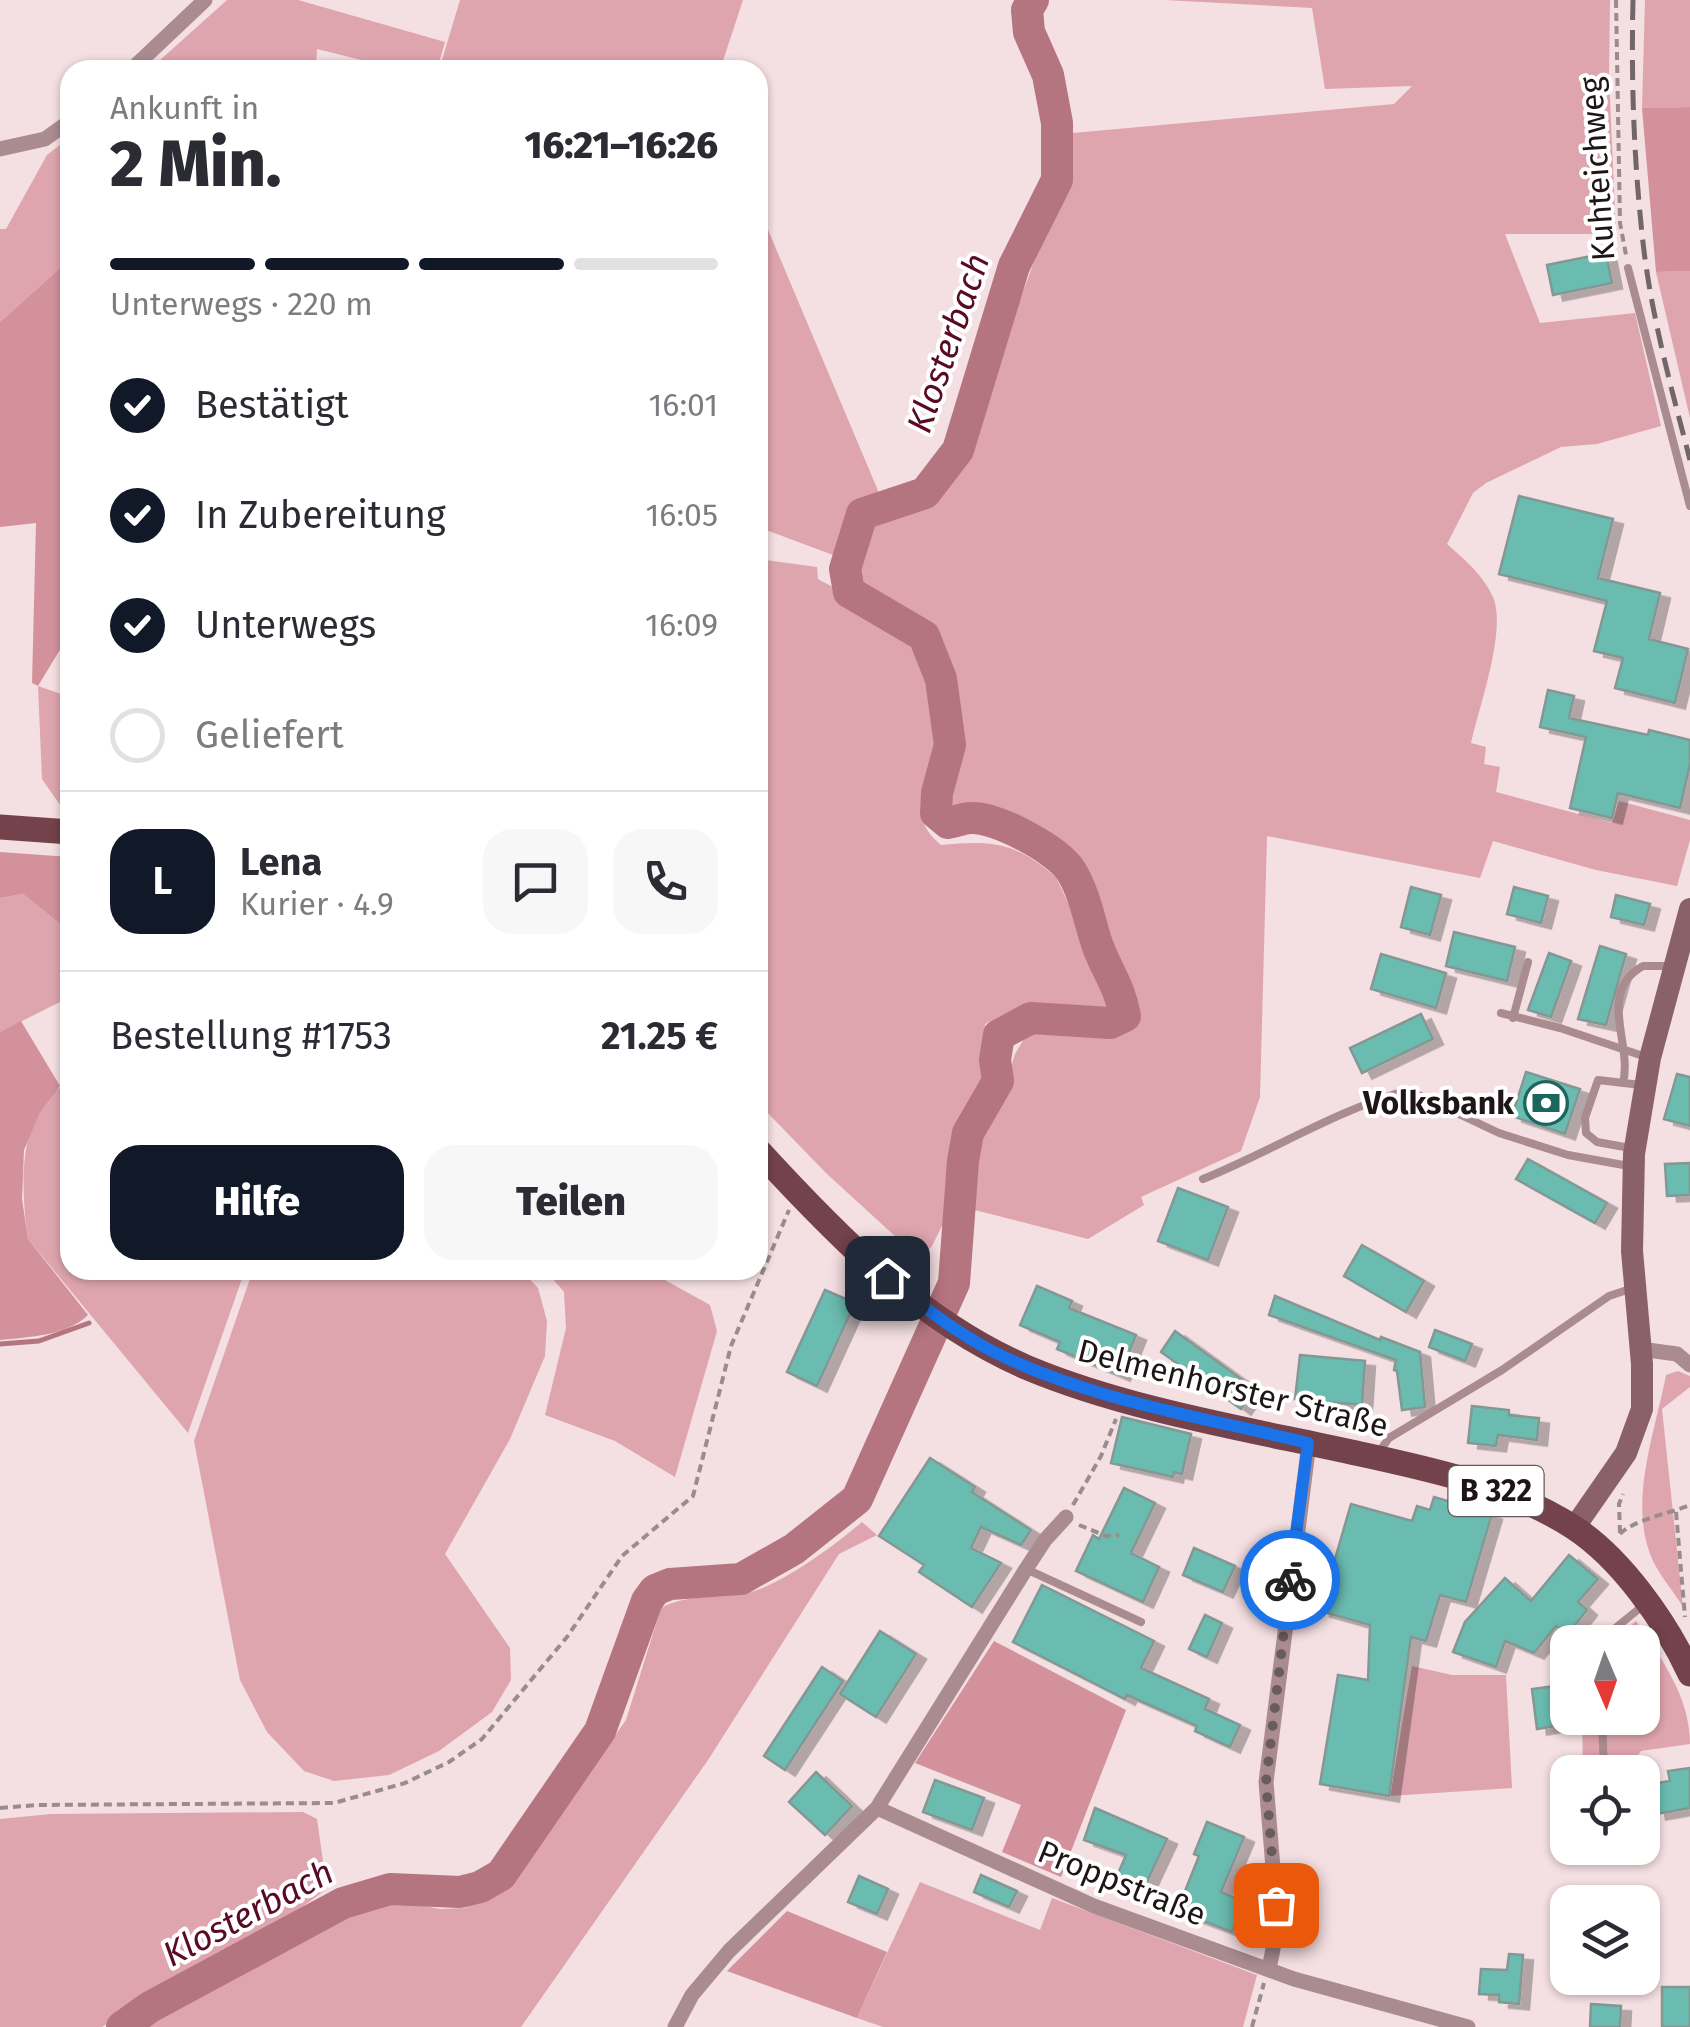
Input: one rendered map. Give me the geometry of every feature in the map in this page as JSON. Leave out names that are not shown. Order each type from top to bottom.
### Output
[{"type":"main road","points":[[0,827],[60,831]]},
{"type":"main road","name":"Delmenhorster Straße","points":[[768,1161],[862,1256],[917,1301],[951,1326],[1026,1367],[1123,1400],[1376,1457],[1495,1491],[1574,1528],[1603,1552],[1647,1602],[1690,1674]]},
{"type":"street","points":[[142,60],[205,0]]},
{"type":"street","points":[[0,149],[44,138],[60,128]]},
{"type":"street","points":[[1574,1528],[1608,1484],[1633,1438],[1644,1394],[1634,1288],[1634,1084],[1650,1058],[1690,908]]},
{"type":"street","points":[[1640,1349],[1677,1354],[1690,1365]]},
{"type":"street","points":[[1268,1969],[1275,1939],[1276,1905],[1266,1782],[1308,1443]]},
{"type":"street","points":[[676,2027],[692,1995],[729,1952],[877,1808],[1026,1569],[1066,1518]]},
{"type":"street","name":"Proppstraße","points":[[877,1808],[1094,1906],[1294,1979],[1468,2027]]},
{"type":"lane","name":"Kuhteichweg","points":[[1628,268],[1690,506]]},
{"type":"lane","points":[[1513,1018],[1528,962]]},
{"type":"lane","points":[[1634,1084],[1626,1069],[1616,1019],[1625,982],[1643,966],[1674,966]]},
{"type":"lane","points":[[1501,1014],[1650,1058]]},
{"type":"lane","points":[[1634,1084],[1598,1080],[1585,1118],[1586,1134],[1634,1158]]},
{"type":"lane","points":[[1204,1179],[1371,1100],[1408,1090],[1498,1134],[1568,1155],[1634,1158]]},
{"type":"lane","points":[[1376,1457],[1389,1438],[1502,1370],[1609,1296],[1634,1288]]},
{"type":"lane","points":[[1026,1569],[1140,1622]]},
{"type":"lane","points":[[1619,1625],[1647,1602]]},
{"type":"path","name":"Kuhteichweg","points":[[1616,0],[1620,223],[1628,268]]},
{"type":"path","points":[[768,1257],[796,1192]]},
{"type":"path","points":[[0,1808],[322,1804],[404,1783],[449,1762],[482,1739],[568,1638],[622,1556],[693,1496],[730,1346],[758,1280]]},
{"type":"path","points":[[1118,1413],[1066,1518],[1106,1536],[1119,1535]]},
{"type":"path","points":[[1620,1534],[1628,1526],[1690,1505]]},
{"type":"path","points":[[1676,1511],[1685,1617],[1690,1625]]},
{"type":"path","points":[[1252,2027],[1268,1969]]},
{"type":"shaded area","points":[[227,0],[298,0],[445,42],[440,60],[361,60],[317,49],[316,60],[160,60]]},
{"type":"shaded area","points":[[460,0],[743,0],[723,60],[442,60]]},
{"type":"shaded area","points":[[1164,0],[1610,0],[1616,234],[1505,234],[1540,323],[1635,313],[1661,426],[1597,444],[1561,447],[1486,483],[1473,493],[1447,544],[1484,582],[1496,611],[1494,648],[1471,743],[1486,747],[1484,764],[1500,767],[1496,792],[1612,823],[1619,801],[1690,820],[1690,840],[1677,886],[1596,870],[1493,841],[1480,878],[1267,836],[1260,1097],[1241,1151],[1141,1197],[1144,1205],[1088,1239],[967,1208],[968,1180],[975,1148],[1000,1104],[1015,1054],[1027,1034],[1102,1035],[1128,1028],[1133,1009],[1101,932],[1084,875],[1028,829],[997,812],[971,812],[959,817],[949,806],[958,753],[946,686],[931,638],[861,596],[851,574],[865,521],[930,498],[963,456],[1062,185],[1062,134],[1394,104],[1412,86],[1325,89],[1312,8]]},
{"type":"shaded area","points":[[1645,0],[1690,0],[1690,107],[1642,108]]},
{"type":"shaded area","points":[[1690,107],[1690,271],[1656,272],[1642,108]]},
{"type":"shaded area","points":[[60,145],[60,268],[0,322],[0,229],[6,229],[47,155]]},
{"type":"shaded area","points":[[768,230],[879,493],[854,511],[833,555],[768,531]]},
{"type":"shaded area","points":[[60,268],[60,650],[38,686],[32,683],[36,523],[0,527],[0,322]]},
{"type":"shaded area","points":[[1690,271],[1690,418],[1656,272]]},
{"type":"shaded area","points":[[768,560],[817,567],[818,579],[878,612],[907,639],[929,684],[937,721],[935,749],[922,792],[922,818],[928,832],[941,845],[975,843],[1015,850],[1056,877],[1114,1002],[1107,1010],[1058,1005],[1030,1007],[985,1024],[983,1080],[954,1129],[946,1218],[932,1246],[920,1259],[768,1113]]},
{"type":"shaded area","points":[[38,686],[60,694],[60,805],[42,779]]},
{"type":"shaded area","points":[[0,852],[60,856],[60,924],[23,894],[0,898]]},
{"type":"shaded area","points":[[23,894],[60,924],[60,1002],[0,1032],[0,898]]},
{"type":"shaded area","points":[[21,1021],[60,1086],[40,1112],[24,1150],[22,1199],[28,1239],[88,1315],[59,1331],[0,1340],[0,1032]]},
{"type":"shaded area","points":[[60,1089],[60,1278],[28,1239],[24,1197],[31,1130],[39,1110]]},
{"type":"shaded area","points":[[62,1280],[242,1280],[188,1433]]},
{"type":"shaded area","points":[[250,1280],[530,1280],[538,1288],[547,1321],[545,1356],[510,1439],[445,1554],[510,1648],[511,1680],[492,1712],[439,1751],[389,1775],[334,1781],[304,1771],[267,1732],[240,1680],[194,1441]]},
{"type":"shaded area","points":[[554,1280],[665,1280],[710,1305],[717,1331],[675,1477],[615,1441],[545,1415],[566,1328],[564,1292]]},
{"type":"shaded area","points":[[1678,1371],[1690,1376],[1690,1387],[1662,1409],[1683,1607],[1653,1561],[1643,1516],[1646,1469],[1666,1375]]},
{"type":"shaded area","points":[[862,1522],[877,1535],[839,1554],[708,1760],[521,2027],[143,2027],[350,1915],[400,1902],[441,1909],[465,1908],[506,1889],[626,1720],[661,1608],[682,1600],[760,1589],[807,1564]]},
{"type":"shaded area","points":[[994,1641],[1126,1710],[1061,1877],[1002,1852],[1021,1805],[915,1763]]},
{"type":"shaded area","points":[[1660,1657],[1680,1694],[1690,1744],[1641,1751],[1638,1755],[1583,1755],[1582,1735],[1660,1735]]},
{"type":"shaded area","points":[[1412,1666],[1452,1675],[1506,1675],[1512,1788],[1390,1796]]},
{"type":"shaded area","points":[[303,1812],[317,1819],[327,1889],[267,1932],[217,1953],[102,2027],[0,2027],[0,1819],[51,1814]]},
{"type":"shaded area","points":[[920,1882],[1040,1930],[1052,1898],[1257,1975],[1243,2027],[883,2027],[857,2018]]},
{"type":"shaded area","points":[[787,1911],[887,1952],[857,2018],[727,1971]]},
{"type":"building","points":[[1606,253],[1612,283],[1553,295],[1547,265]]},
{"type":"building","points":[[1519,496],[1613,519],[1598,578],[1660,593],[1649,639],[1688,649],[1675,703],[1615,688],[1623,658],[1594,651],[1607,601],[1499,574]]},
{"type":"building","points":[[1548,690],[1574,696],[1569,718],[1690,740],[1690,764],[1680,808],[1618,793],[1612,818],[1570,808],[1586,737],[1540,727]]},
{"type":"building","points":[[1411,887],[1441,895],[1430,935],[1401,927]]},
{"type":"building","points":[[1514,887],[1548,896],[1541,923],[1507,914]]},
{"type":"building","points":[[1616,895],[1650,904],[1644,925],[1611,917]]},
{"type":"building","points":[[1454,932],[1515,947],[1507,981],[1446,966]]},
{"type":"building","points":[[1600,946],[1626,954],[1606,1025],[1578,1019]]},
{"type":"building","points":[[1549,953],[1571,961],[1551,1017],[1528,1010]]},
{"type":"building","points":[[1381,954],[1446,973],[1436,1008],[1371,989]]},
{"type":"building","points":[[1421,1014],[1433,1039],[1362,1073],[1350,1048]]},
{"type":"building","name":"Volksbank","points":[[1526,1072],[1580,1089],[1565,1134],[1512,1116]]},
{"type":"building","points":[[1677,1074],[1690,1077],[1690,1126],[1664,1119]]},
{"type":"building","points":[[1528,1159],[1607,1203],[1595,1223],[1516,1179]]},
{"type":"building","points":[[1690,1163],[1690,1195],[1667,1196],[1665,1164]]},
{"type":"building","points":[[1178,1188],[1228,1207],[1208,1260],[1158,1241]]},
{"type":"building","points":[[1362,1245],[1424,1281],[1406,1312],[1344,1276]]},
{"type":"building","points":[[1037,1286],[1072,1301],[1069,1308],[1136,1335],[1120,1375],[1057,1349],[1060,1342],[1020,1325]]},
{"type":"building","points":[[825,1290],[855,1303],[817,1386],[787,1372]]},
{"type":"building","points":[[1275,1296],[1380,1340],[1381,1337],[1420,1352],[1425,1407],[1402,1410],[1394,1370],[1396,1360],[1269,1315]]},
{"type":"building","points":[[1435,1330],[1472,1344],[1465,1361],[1429,1347]]},
{"type":"building","points":[[1175,1331],[1255,1389],[1241,1409],[1161,1352]]},
{"type":"building","points":[[1300,1355],[1365,1361],[1362,1405],[1295,1399]]},
{"type":"building","points":[[1472,1406],[1539,1418],[1537,1440],[1498,1435],[1496,1446],[1468,1443]]},
{"type":"building","points":[[1122,1417],[1191,1434],[1182,1474],[1174,1472],[1173,1477],[1111,1463]]},
{"type":"building","points":[[930,1458],[975,1487],[972,1492],[1031,1530],[1021,1545],[981,1527],[971,1548],[1001,1563],[972,1607],[919,1572],[924,1565],[879,1536]]},
{"type":"building","points":[[1124,1488],[1155,1503],[1131,1553],[1159,1567],[1143,1602],[1076,1571],[1093,1535],[1099,1539]]},
{"type":"building","points":[[1434,1497],[1492,1514],[1466,1602],[1440,1595],[1426,1641],[1411,1637],[1389,1796],[1320,1784],[1338,1675],[1368,1680],[1370,1625],[1320,1611],[1351,1504],[1412,1521],[1417,1506],[1430,1510]]},
{"type":"building","points":[[1194,1548],[1235,1566],[1223,1592],[1183,1575]]},
{"type":"building","points":[[1569,1555],[1598,1579],[1578,1602],[1587,1610],[1575,1625],[1550,1625],[1550,1633],[1534,1653],[1505,1641],[1496,1667],[1453,1652],[1465,1622],[1505,1578],[1531,1601]]},
{"type":"building","points":[[1042,1585],[1154,1641],[1141,1668],[1209,1699],[1205,1709],[1240,1725],[1230,1747],[1195,1731],[1197,1726],[1127,1695],[1125,1699],[1013,1642]]},
{"type":"building","points":[[1205,1615],[1222,1623],[1207,1657],[1189,1649]]},
{"type":"building","points":[[880,1631],[916,1654],[876,1717],[840,1694]]},
{"type":"building","points":[[822,1667],[843,1681],[785,1770],[764,1756]]},
{"type":"building","points":[[1550,1687],[1550,1727],[1537,1729],[1532,1689]]},
{"type":"building","points":[[1690,1768],[1690,1808],[1660,1813],[1660,1783],[1670,1781],[1668,1771]]},
{"type":"building","points":[[816,1772],[852,1806],[825,1835],[789,1802]]},
{"type":"building","points":[[935,1780],[984,1798],[972,1830],[923,1812]]},
{"type":"building","points":[[1095,1808],[1167,1839],[1144,1888],[1117,1876],[1126,1855],[1084,1840]]},
{"type":"building","points":[[1207,1822],[1244,1837],[1221,1892],[1245,1902],[1232,1932],[1177,1911],[1199,1856],[1194,1854]]},
{"type":"building","points":[[981,1875],[1017,1891],[1009,1907],[974,1892]]},
{"type":"building","points":[[859,1876],[888,1889],[877,1914],[848,1902]]},
{"type":"building","points":[[1509,1954],[1523,1955],[1519,2004],[1499,2002],[1499,1995],[1479,1994],[1481,1969],[1507,1970]]},
{"type":"building","points":[[1662,1987],[1690,1987],[1690,2027],[1662,2027]]},
{"type":"building","points":[[1591,2004],[1621,2006],[1620,2027],[1590,2027]]},
{"type":"waterway","name":"Klosterbach","points":[[122,2027],[150,2007],[343,1903],[390,1889],[460,1892],[480,1887],[501,1875],[600,1731],[647,1601],[655,1590],[670,1584],[741,1579],[794,1549],[857,1499],[954,1283],[968,1133],[998,1081],[995,1060],[999,1035],[1031,1018],[1110,1023],[1125,1016],[1080,889],[1064,863],[1041,845],[996,823],[971,818],[948,823],[936,813],[937,793],[950,745],[941,679],[924,636],[849,592],[845,569],[862,514],[925,493],[958,450],[1014,266],[1057,180],[1057,123],[1048,75],[1029,32],[1027,10],[1033,0]]},
{"type":"waterway","points":[[0,1344],[39,1341],[89,1323]]},
{"type":"railway","points":[[1633,0],[1634,126],[1644,251],[1658,330],[1690,460]]},
{"type":"way so far","points":[[1276,1905],[1266,1782],[1290,1580]]},
{"type":"place","name":"Volksbank","points":[[1546,1103]]},
{"type":"route","points":[[887,1278],[971,1339],[1026,1367],[1123,1400],[1308,1443],[1290,1580]]}]
